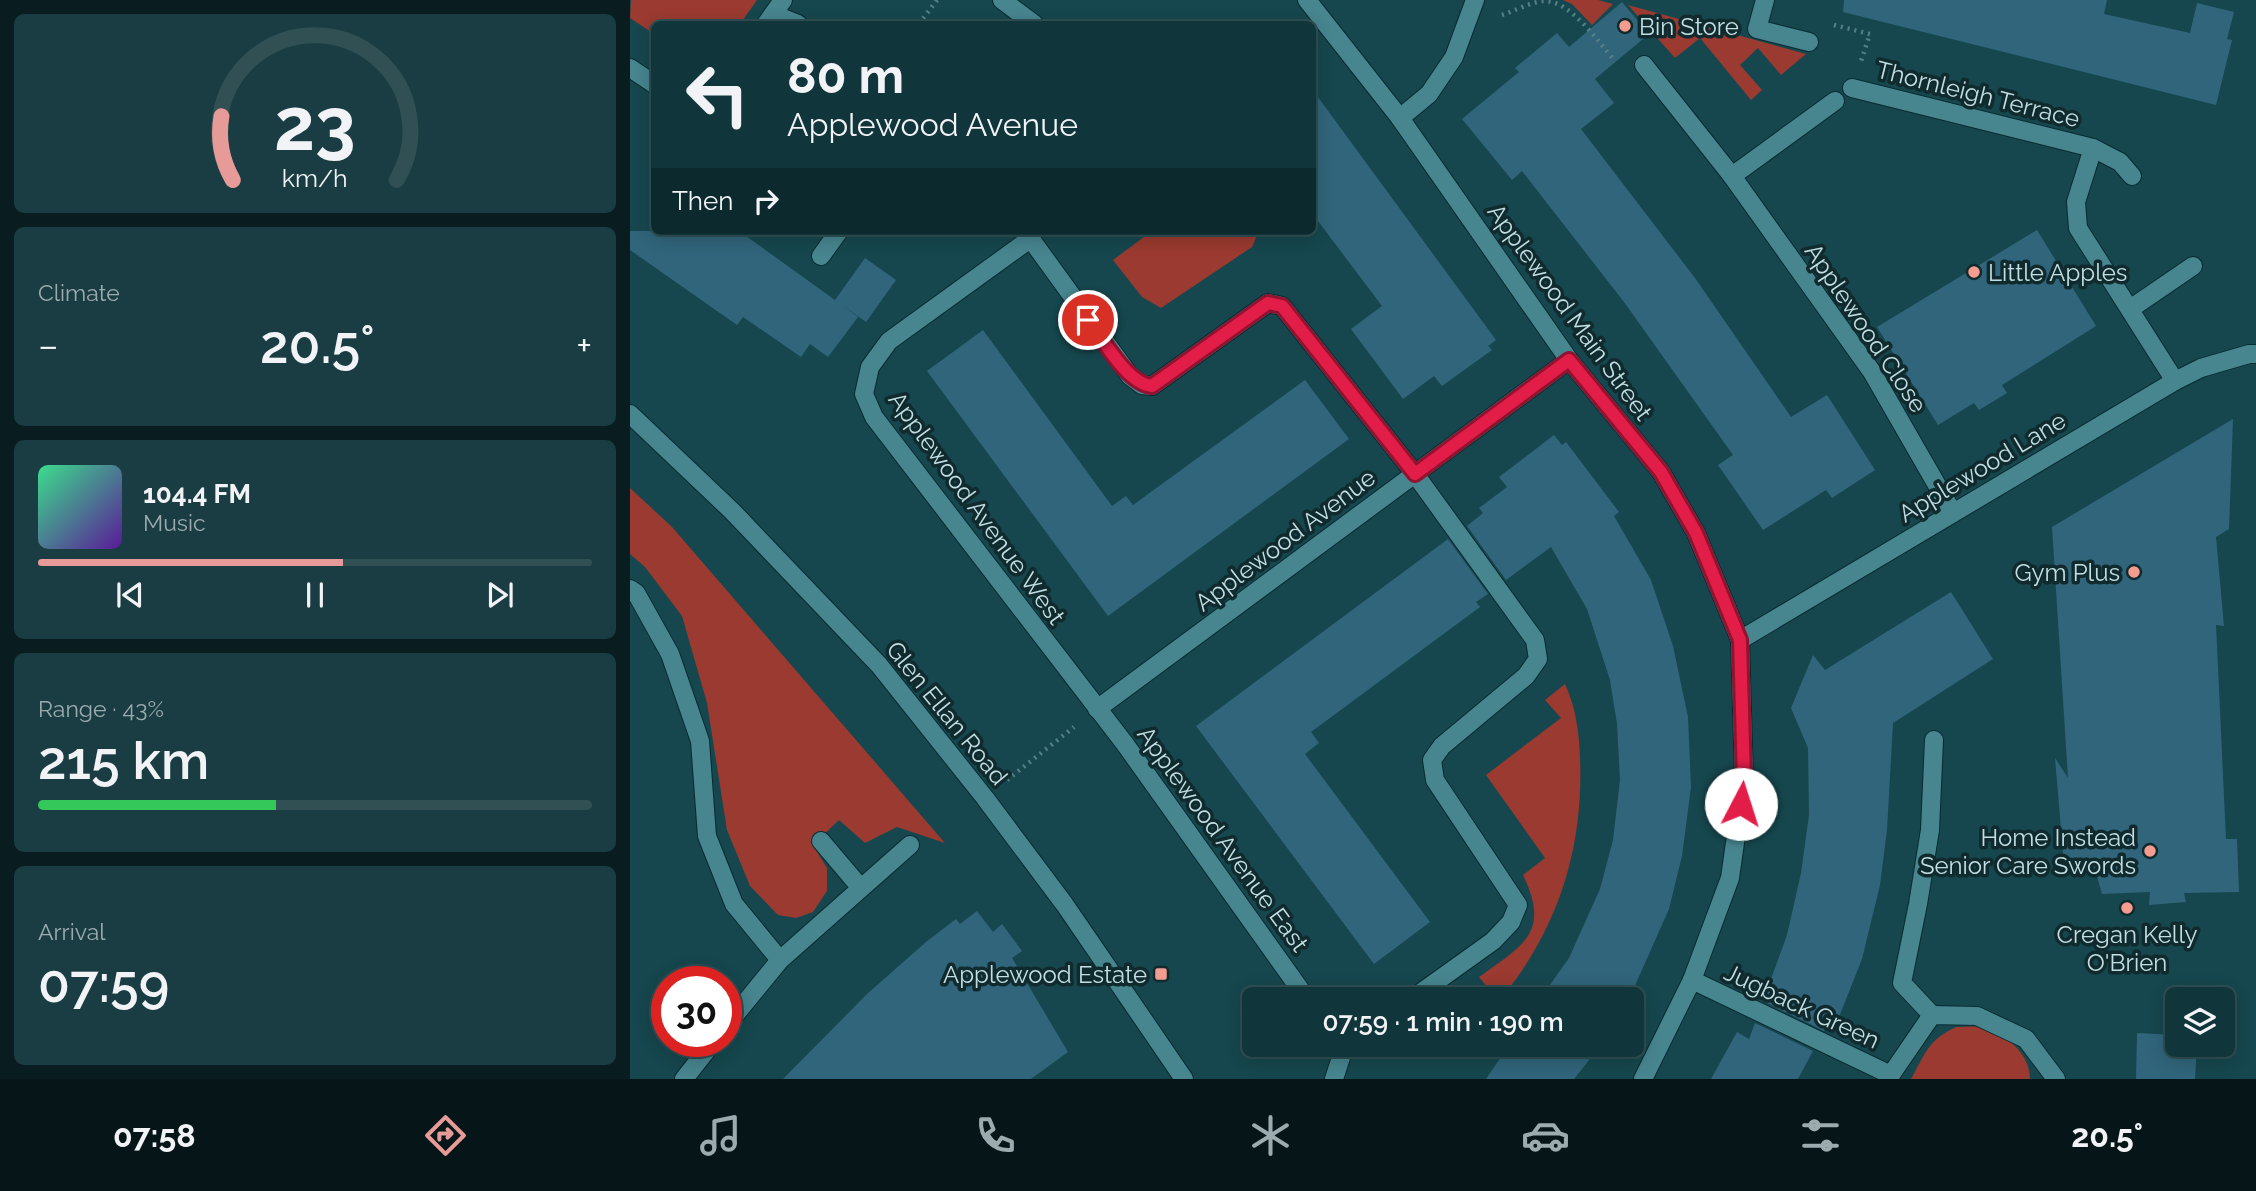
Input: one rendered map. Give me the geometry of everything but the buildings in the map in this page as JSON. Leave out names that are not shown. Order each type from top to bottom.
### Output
[{"type":"street","points":[[1002,0],[1030,21]]},
{"type":"street","name":"Applewood Main Street","points":[[1307,0],[1401,118],[1569,360],[1661,472],[1696,533],[1740,640],[1744,779],[1730,878],[1692,980],[1643,1079]]},
{"type":"street","points":[[1765,0],[1757,29],[1809,42]]},
{"type":"street","points":[[1401,118],[1429,94],[1454,57],[1474,3]]},
{"type":"street","points":[[774,13],[791,21]]},
{"type":"street","name":"Applewood Close","points":[[1644,65],[1732,176],[1872,372],[1953,513]]},
{"type":"street","points":[[633,76],[651,84]]},
{"type":"street","name":"Thornleigh Terrace","points":[[1852,88],[2093,148],[2120,162],[2132,177]]},
{"type":"street","points":[[1732,176],[1835,101]]},
{"type":"street","name":"Thornleigh Terrace","points":[[2093,148],[2076,202],[2078,228],[2175,381]]},
{"type":"street","points":[[821,256],[836,235]]},
{"type":"street","points":[[1028,235],[1130,376],[1142,385],[1152,386],[1268,303],[1282,306],[1415,474],[1535,640],[1538,659],[1526,676],[1442,746],[1432,760],[1435,780],[1518,905],[1511,922],[1493,941],[1429,987]]},
{"type":"street","name":"Applewood Avenue West","points":[[1028,235],[889,341],[870,367],[864,394],[874,417],[1097,709]]},
{"type":"street","points":[[2130,309],[2193,266]]},
{"type":"street","name":"Applewood Lane","points":[[1740,640],[2175,381],[2201,368],[2249,354],[2256,355]]},
{"type":"street","name":"Applewood Avenue","points":[[1097,709],[1569,360]]},
{"type":"street","name":"Glen Ellan Road","points":[[630,414],[732,511],[879,665],[985,797],[1065,905],[1184,1079]]},
{"type":"street","points":[[630,589],[636,593],[670,654],[700,741],[706,836],[734,904],[780,960]]},
{"type":"street","name":"Applewood Avenue East","points":[[1097,709],[1125,744],[1298,987]]},
{"type":"street","points":[[1934,740],[1930,830],[1902,983],[1932,1015],[1977,1016],[2026,1039],[2056,1079]]},
{"type":"street","points":[[821,841],[860,887]]},
{"type":"street","points":[[742,1006],[780,960],[911,845]]},
{"type":"street","name":"Jugback Green","points":[[1692,980],[1889,1077],[1932,1015]]},
{"type":"street","points":[[684,1079],[701,1057]]},
{"type":"street","points":[[1334,1079],[1341,1057]]},
{"type":"path","points":[[921,21],[937,0]]},
{"type":"path","points":[[1474,3],[1503,15],[1522,6],[1546,1],[1561,4],[1572,10],[1620,67],[1644,65]]},
{"type":"path","points":[[1809,42],[1815,21],[1870,34],[1852,88]]},
{"type":"path","points":[[985,797],[1097,709]]},
{"type":"shaded area","points":[[631,0],[757,0],[742,21],[651,21],[651,32],[630,18]]},
{"type":"shaded area","points":[[1563,0],[1598,0],[1613,4],[1592,25],[1572,4]]},
{"type":"shaded area","points":[[1628,5],[1806,54],[1781,75],[1758,48],[1740,65],[1762,90],[1751,100],[1700,38],[1675,58]]},
{"type":"shaded area","points":[[1147,235],[1257,235],[1252,247],[1161,308],[1142,297],[1113,260]]},
{"type":"shaded area","points":[[630,488],[672,527],[945,843],[897,827],[865,843],[839,820],[813,845],[827,868],[827,891],[813,912],[796,918],[778,915],[750,886],[727,830],[707,703],[682,616],[645,567],[630,554]]},
{"type":"shaded area","points":[[1565,684],[1572,702],[1580,757],[1576,836],[1554,911],[1530,958],[1509,987],[1487,987],[1479,977],[1520,946],[1528,936],[1534,911],[1523,875],[1545,858],[1486,775],[1561,718],[1545,700]]},
{"type":"shaded area","points":[[1956,1027],[1978,1027],[2006,1039],[2026,1060],[2030,1079],[1911,1079],[1933,1043]]},
{"type":"place","name":"Bin Store","points":[[1625,26]]},
{"type":"place","name":"Little Apples","points":[[1974,272]]},
{"type":"place","name":"Gym Plus","points":[[2134,572]]},
{"type":"place","name":"Home Instead Senior Care Swords","points":[[2150,851]]},
{"type":"place","name":"Cregan Kelly O'Brien","points":[[2127,908]]},
{"type":"place","name":"Applewood Estate","points":[[1161,974]]},
{"type":"route","points":[[1088,320],[1130,376],[1142,385],[1152,386],[1268,303],[1282,306],[1415,474],[1569,360],[1661,472],[1696,533],[1740,640],[1744,779],[1741,804]]}]
